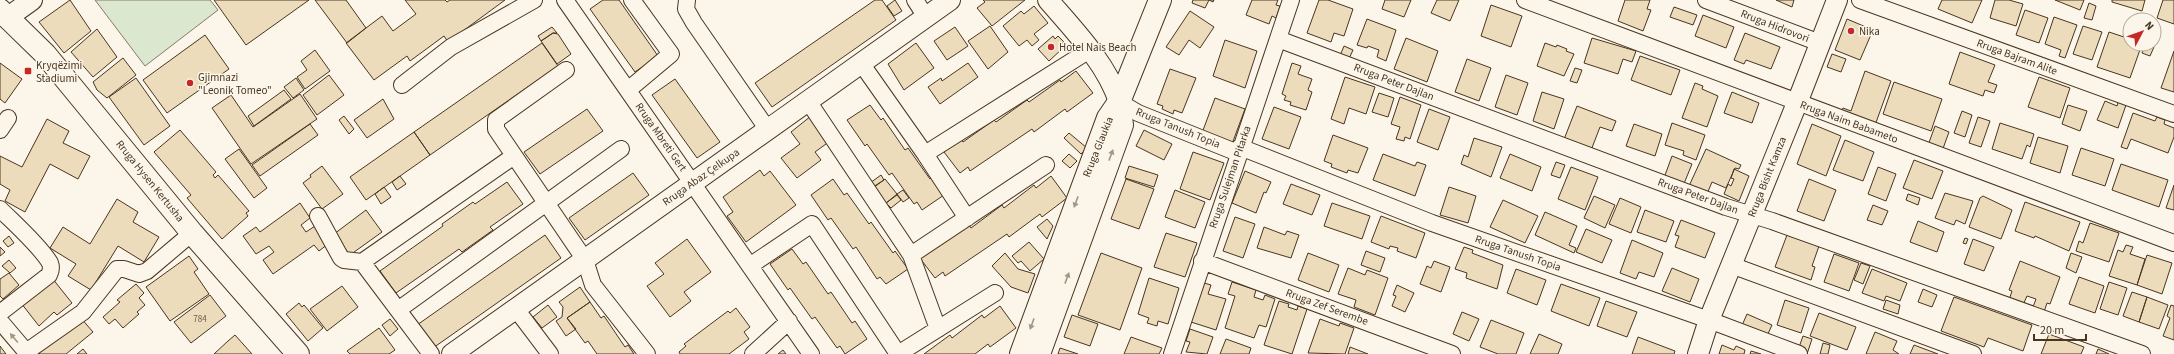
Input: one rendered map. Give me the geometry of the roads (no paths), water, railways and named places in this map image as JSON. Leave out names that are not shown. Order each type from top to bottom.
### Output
[{"type":"main road","points":[[1119,102],[1160,0]]},
{"type":"main road","name":"Rruga Hysen Kertusha","points":[[2,17],[45,54],[192,233],[298,354]]},
{"type":"main road","name":"Rruga Glaukia","points":[[1021,354],[1108,118],[1119,102]]},
{"type":"main road","name":"Rruga Glaukia","points":[[1039,354],[1122,125],[1119,102]]},
{"type":"street","points":[[2,17],[32,0]]},
{"type":"street","points":[[402,85],[451,47],[534,0]]},
{"type":"street","name":"Rruga Mbreti Gert","points":[[565,0],[751,265],[811,354]]},
{"type":"street","points":[[628,90],[671,54],[632,0]]},
{"type":"street","points":[[687,0],[686,9],[694,23],[768,130]]},
{"type":"street","points":[[915,0],[926,17]]},
{"type":"street","name":"Rruga Abaz Çelkupa","points":[[452,354],[950,0]]},
{"type":"street","points":[[1048,0],[1114,87],[1119,102]]},
{"type":"street","name":"Rruga Sulejman Pitarka","points":[[1172,354],[1239,150],[1291,0]]},
{"type":"street","name":"Rruga Naim Babameto","points":[[1525,0],[2174,243]]},
{"type":"street","name":"Rruga Hidrovori","points":[[1706,0],[1820,43]]},
{"type":"street","name":"Rruga Bisht Kamza","points":[[1698,354],[1709,320],[1837,0]]},
{"type":"street","name":"Rruga Bajram Alite","points":[[1860,0],[2174,114]]},
{"type":"street","name":"Rruga Peter Dajlan","points":[[1278,39],[1726,207],[1752,214],[2142,354]]},
{"type":"street","points":[[926,154],[1088,51]]},
{"type":"street","points":[[861,64],[926,154],[967,218]]},
{"type":"street","points":[[566,70],[496,120],[496,129],[585,260],[593,284],[647,354]]},
{"type":"street","points":[[808,101],[911,255],[938,328]]},
{"type":"street","name":"Rruga Tanush Topia","points":[[1119,102],[1138,113],[1432,223],[1709,320],[1798,354]]},
{"type":"street","points":[[398,310],[621,149]]},
{"type":"street","points":[[318,216],[341,258],[344,260],[362,262],[514,156]]},
{"type":"street","points":[[911,255],[1046,165]]},
{"type":"street","points":[[0,209],[43,254],[50,264],[51,271],[49,276],[0,313]]},
{"type":"street","points":[[751,265],[812,224],[898,354],[995,293]]},
{"type":"street","points":[[0,321],[27,353],[83,312],[116,269],[124,268],[139,274],[147,271],[192,233]]},
{"type":"street","name":"Rruga Zef Serembe","points":[[1202,261],[1452,354]]},
{"type":"street","points":[[362,262],[431,354]]},
{"type":"street","points":[[1731,265],[1973,354]]},
{"type":"street","points":[[516,308],[550,354]]},
{"type":"street","points":[[753,354],[789,321]]},
{"type":"place","name":"Nika","points":[[1851,31]]},
{"type":"place","name":"Hotel Nais Beach","points":[[1051,47]]},
{"type":"place","name":"Kryqëzimi Stadiumi","points":[[28,71]]},
{"type":"place","name":"Gjimnazi \"Leonik Tomeo\"","points":[[190,83]]}]
